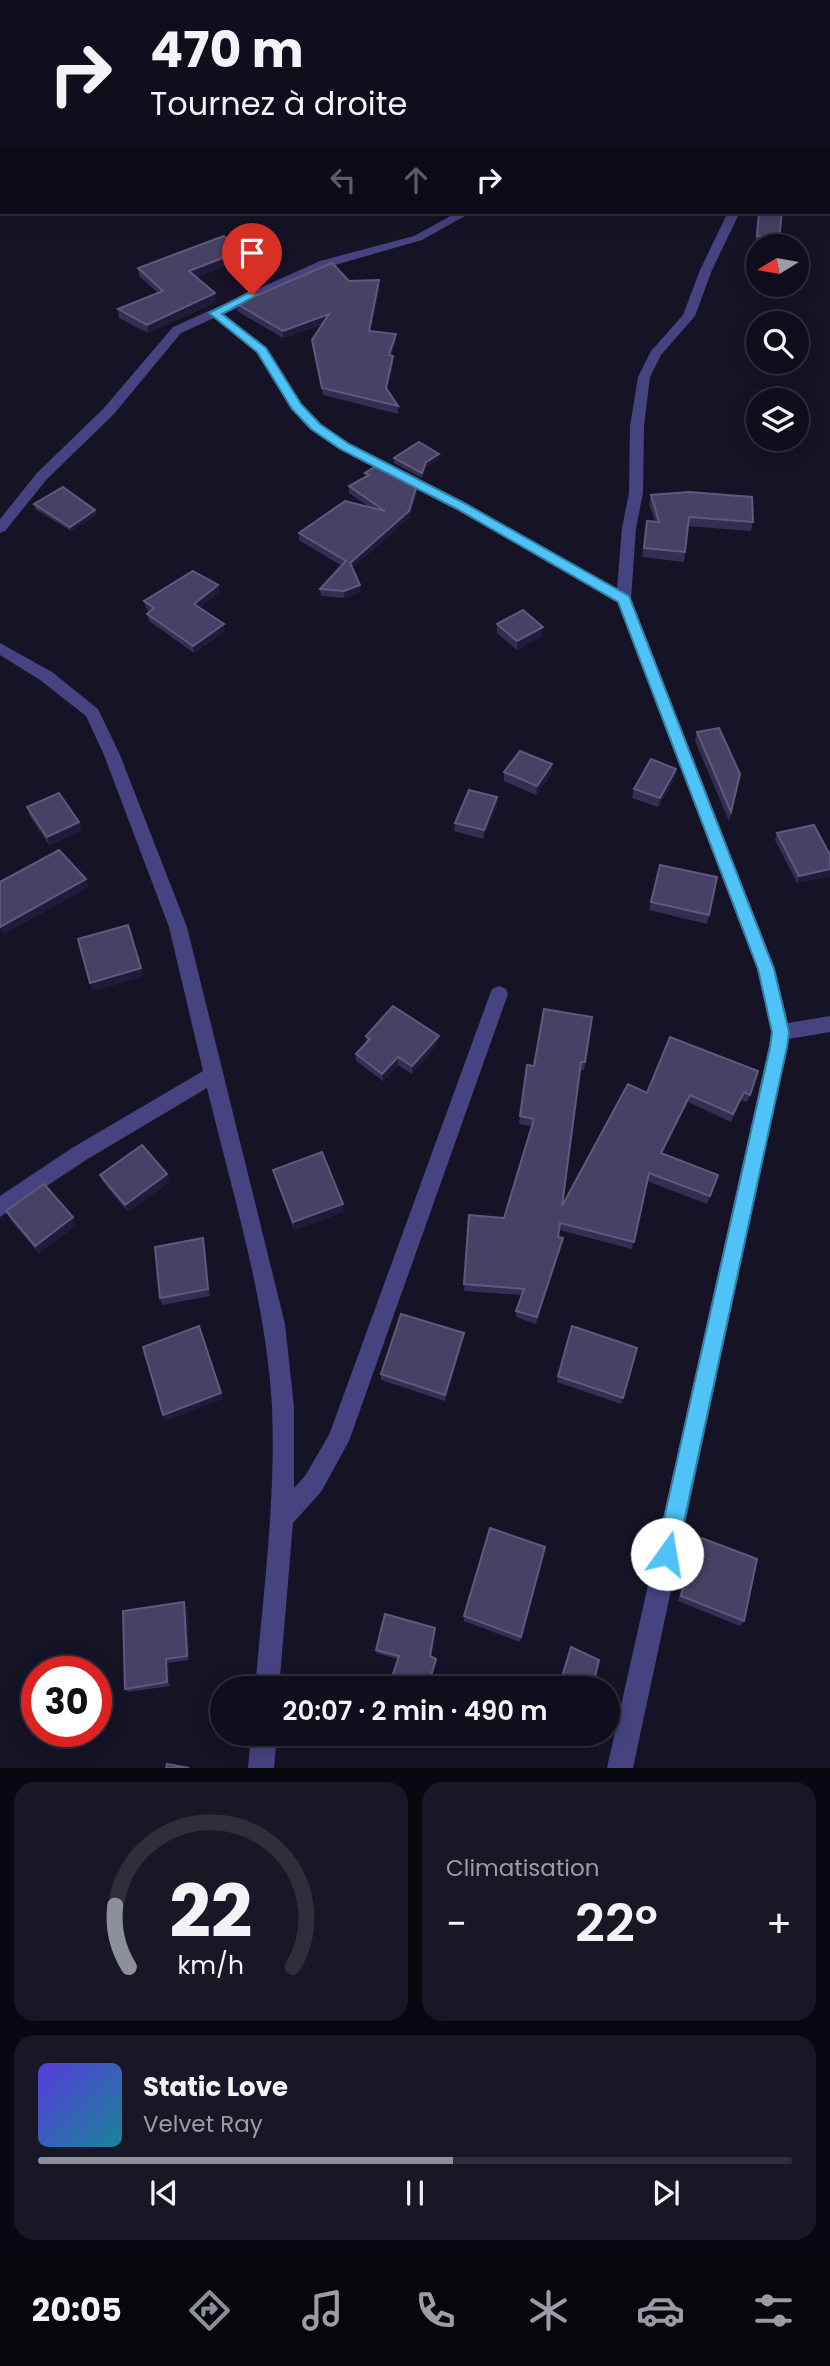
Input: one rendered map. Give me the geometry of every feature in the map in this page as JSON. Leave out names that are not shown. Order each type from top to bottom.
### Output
[{"type":"street","points":[[0,528],[42,476],[109,411],[177,330],[324,264],[418,238],[462,214]]},
{"type":"street","points":[[620,1768],[780,1032],[766,969],[624,599],[629,528],[636,494],[637,426],[644,377],[655,354],[689,316],[705,270],[733,214]]},
{"type":"street","points":[[215,313],[262,350],[296,406],[316,427],[624,599]]},
{"type":"street","points":[[0,648],[46,676],[92,713],[112,755],[178,927],[274,1324],[283,1407],[282,1518],[268,1676]]},
{"type":"street","points":[[282,1518],[313,1484],[338,1441],[499,994]]},
{"type":"street","points":[[780,1032],[830,1024]]},
{"type":"street","points":[[0,1208],[79,1154],[214,1074]]},
{"type":"street","points":[[261,1768],[263,1746]]},
{"type":"building","points":[[759,214],[782,214],[780,234],[757,234]]},
{"type":"building","points":[[224,236],[243,250],[189,271],[215,293],[147,325],[118,309],[163,291],[138,268]]},
{"type":"building","points":[[332,263],[349,281],[379,280],[369,331],[396,334],[389,355],[393,356],[386,388],[398,406],[322,388],[312,340],[329,314],[283,331],[237,304]]},
{"type":"building","points":[[419,442],[439,454],[426,462],[422,473],[394,458]]},
{"type":"building","points":[[378,465],[417,485],[409,511],[350,563],[360,585],[344,591],[320,589],[346,561],[299,533],[345,501],[385,511],[349,486],[369,475],[365,473]]},
{"type":"building","points":[[63,487],[95,510],[70,527],[34,504]]},
{"type":"building","points":[[689,492],[752,497],[753,522],[689,517],[685,552],[644,548],[647,521],[659,522],[651,495]]},
{"type":"building","points":[[193,571],[218,585],[194,604],[224,624],[193,646],[147,614],[154,608],[144,601]]},
{"type":"building","points":[[523,610],[543,627],[517,641],[497,624]]},
{"type":"building","points":[[719,728],[740,774],[731,812],[697,732]]},
{"type":"building","points":[[520,751],[552,764],[537,786],[504,772]]},
{"type":"building","points":[[651,759],[676,769],[660,798],[634,789]]},
{"type":"building","points":[[469,790],[497,797],[484,830],[455,823]]},
{"type":"building","points":[[59,793],[79,822],[47,837],[27,807]]},
{"type":"building","points":[[814,825],[830,855],[830,869],[799,876],[777,833]]},
{"type":"building","points":[[59,850],[86,879],[0,927],[0,882]]},
{"type":"building","points":[[660,865],[717,877],[709,915],[651,902]]},
{"type":"building","points":[[128,925],[141,968],[90,983],[78,939]]},
{"type":"building","points":[[393,1006],[439,1036],[412,1066],[398,1057],[382,1074],[356,1054],[370,1039],[366,1036]]},
{"type":"building","points":[[544,1009],[592,1017],[585,1062],[581,1062],[562,1206],[628,1084],[647,1093],[670,1037],[758,1071],[750,1095],[744,1092],[733,1114],[690,1095],[661,1153],[718,1175],[710,1196],[649,1173],[634,1242],[560,1223],[558,1237],[563,1238],[537,1317],[516,1311],[524,1289],[464,1284],[469,1215],[504,1218],[534,1119],[520,1116],[527,1065],[534,1066]]},
{"type":"building","points":[[142,1145],[167,1174],[125,1205],[100,1175]]},
{"type":"building","points":[[322,1152],[343,1204],[293,1222],[273,1170]]},
{"type":"building","points":[[44,1184],[73,1217],[35,1246],[6,1211]]},
{"type":"building","points":[[203,1238],[208,1289],[160,1298],[155,1247]]},
{"type":"building","points":[[401,1314],[464,1333],[445,1395],[381,1374]]},
{"type":"building","points":[[199,1326],[221,1393],[163,1415],[143,1347]]},
{"type":"building","points":[[572,1326],[637,1348],[623,1398],[558,1376]]},
{"type":"building","points":[[490,1528],[545,1547],[521,1637],[464,1616]]},
{"type":"building","points":[[696,1536],[757,1559],[744,1621],[681,1596]]},
{"type":"building","points":[[184,1602],[187,1656],[166,1659],[167,1682],[125,1689],[123,1611]]},
{"type":"building","points":[[385,1614],[435,1628],[430,1656],[436,1659],[431,1676],[392,1676],[399,1656],[376,1650]]},
{"type":"building","points":[[571,1647],[599,1660],[595,1676],[562,1676]]},
{"type":"building","points":[[167,1764],[189,1768],[166,1768]]},
{"type":"route","points":[[252,295],[215,313],[262,350],[296,406],[316,427],[344,446],[461,506],[624,599],[766,969],[780,1032],[778,1047],[667,1554]]}]
